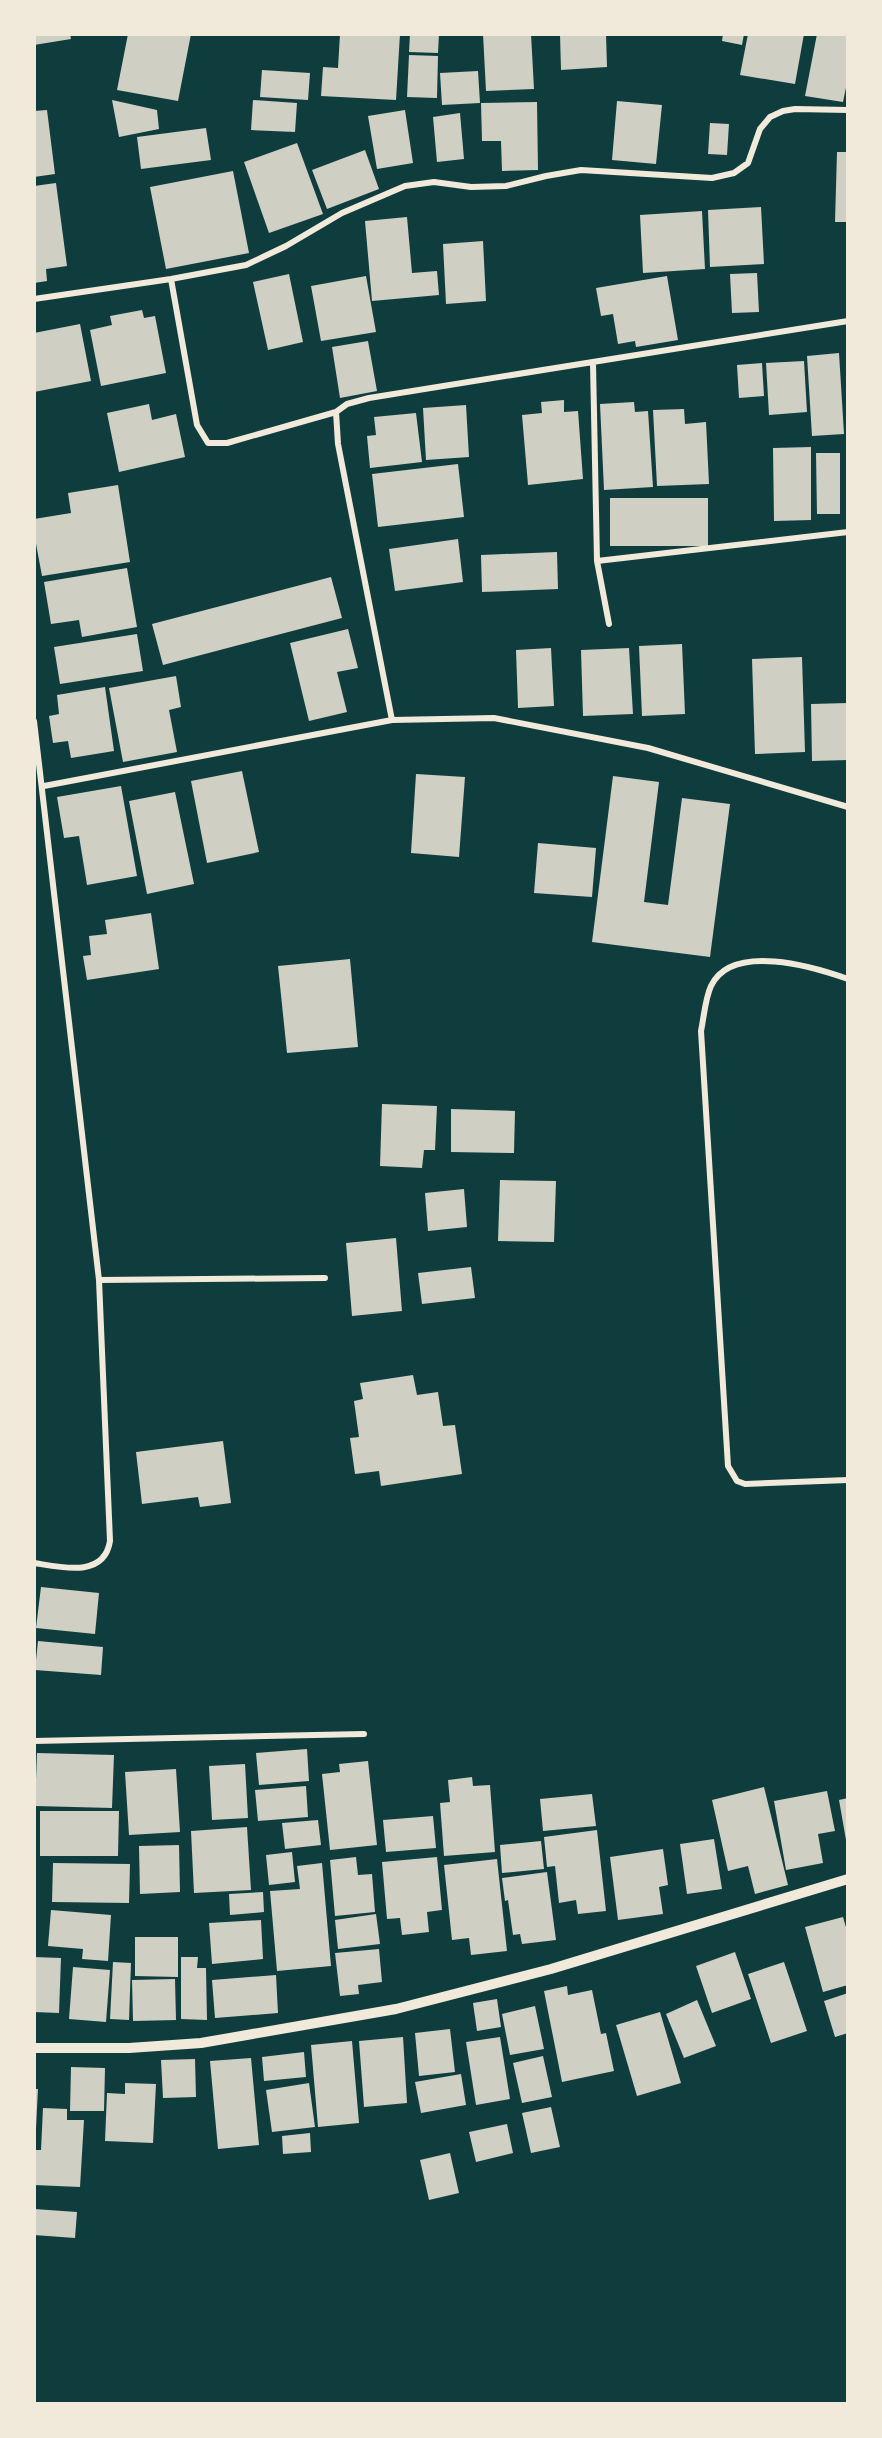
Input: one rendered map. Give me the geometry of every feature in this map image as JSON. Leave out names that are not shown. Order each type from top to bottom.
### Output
[{"type":"street","points":[[34,299],[171,279],[246,265],[286,246],[342,213],[405,186],[434,182],[471,187],[506,186],[581,170],[712,178],[734,173],[748,163],[760,129],[770,117],[795,109],[848,110]]},
{"type":"street","points":[[171,279],[197,425],[201,435],[208,443],[227,443],[336,412],[347,404],[369,398],[848,321]]},
{"type":"street","points":[[593,363],[597,561],[609,624]]},
{"type":"street","points":[[336,412],[338,444],[392,720]]},
{"type":"street","points":[[597,561],[848,532]]},
{"type":"street","points":[[44,786],[392,720],[494,718],[648,748],[848,807]]},
{"type":"street","points":[[34,722],[44,786],[99,1280],[109,1547],[102,1560],[86,1568],[34,1563]]},
{"type":"street","points":[[848,979],[809,966],[777,961],[746,962],[728,969],[711,986],[701,1031],[728,1466],[737,1481],[745,1484],[848,1480]]},
{"type":"street","points":[[99,1280],[325,1278]]},
{"type":"street","points":[[34,1741],[364,1734]]},
{"type":"street","points":[[34,2048],[129,2048],[201,2043],[396,2009],[551,1969],[848,1880]]},
{"type":"building","points":[[34,34],[70,34],[71,39],[34,45]]},
{"type":"building","points":[[128,34],[191,34],[178,101],[117,90]]},
{"type":"building","points":[[340,34],[400,34],[396,100],[321,96],[323,67],[338,68]]},
{"type":"building","points":[[410,34],[439,34],[438,53],[409,52]]},
{"type":"building","points":[[483,34],[531,34],[534,89],[486,91]]},
{"type":"building","points":[[560,34],[606,34],[607,67],[561,70]]},
{"type":"building","points":[[723,34],[744,34],[742,45],[722,41]]},
{"type":"building","points":[[748,34],[804,34],[795,84],[740,75]]},
{"type":"building","points":[[817,34],[848,34],[848,78],[843,102],[805,96]]},
{"type":"building","points":[[409,55],[438,56],[437,98],[407,97]]},
{"type":"building","points":[[262,70],[310,73],[308,100],[260,97]]},
{"type":"building","points":[[478,71],[480,103],[442,105],[440,73]]},
{"type":"building","points":[[112,100],[157,110],[159,129],[119,137]]},
{"type":"building","points":[[253,100],[297,103],[295,132],[251,130]]},
{"type":"building","points":[[617,101],[662,105],[656,164],[612,160]]},
{"type":"building","points":[[537,102],[538,170],[502,171],[501,141],[482,141],[481,103]]},
{"type":"building","points":[[47,110],[55,174],[34,177],[34,111]]},
{"type":"building","points":[[405,110],[413,163],[377,169],[368,116]]},
{"type":"building","points":[[460,113],[464,159],[437,162],[433,117]]},
{"type":"building","points":[[710,123],[729,124],[727,155],[708,154]]},
{"type":"building","points":[[206,128],[211,160],[141,169],[137,137]]},
{"type":"building","points":[[297,143],[323,214],[269,233],[244,162]]},
{"type":"building","points":[[365,150],[379,189],[327,209],[312,170]]},
{"type":"building","points":[[837,152],[848,152],[848,222],[835,222]]},
{"type":"building","points":[[233,171],[249,253],[166,269],[150,187]]},
{"type":"building","points":[[56,183],[67,266],[46,269],[47,281],[34,283],[34,186]]},
{"type":"building","points":[[761,207],[764,264],[710,267],[708,210]]},
{"type":"building","points":[[702,211],[705,269],[643,273],[640,215]]},
{"type":"building","points":[[407,217],[412,273],[437,271],[439,295],[372,301],[365,221]]},
{"type":"building","points":[[483,241],[486,301],[446,304],[443,244]]},
{"type":"building","points":[[757,273],[759,312],[732,313],[730,274]]},
{"type":"building","points":[[289,274],[303,342],[268,350],[253,282]]},
{"type":"building","points":[[366,276],[376,332],[321,341],[311,286]]},
{"type":"building","points":[[667,276],[678,340],[636,347],[635,341],[618,344],[613,314],[601,316],[596,288]]},
{"type":"building","points":[[142,310],[144,318],[155,316],[166,373],[101,386],[90,330],[112,325],[110,316]]},
{"type":"building","points":[[80,324],[91,381],[34,392],[34,333]]},
{"type":"building","points":[[368,341],[377,391],[340,398],[332,347]]},
{"type":"building","points":[[839,353],[844,434],[812,436],[807,356]]},
{"type":"building","points":[[804,361],[807,412],[769,415],[766,363]]},
{"type":"building","points":[[762,363],[764,396],[739,398],[737,365]]},
{"type":"building","points":[[564,400],[564,412],[578,411],[583,479],[528,485],[522,415],[542,413],[541,402]]},
{"type":"building","points":[[634,402],[635,412],[648,411],[653,487],[604,490],[600,404]]},
{"type":"building","points":[[149,404],[152,420],[176,414],[185,457],[119,472],[107,413]]},
{"type":"building","points":[[466,405],[469,457],[426,460],[423,408]]},
{"type":"building","points":[[684,409],[685,424],[706,422],[709,484],[657,486],[653,410]]},
{"type":"building","points":[[416,413],[422,462],[370,468],[367,436],[376,435],[374,417]]},
{"type":"building","points":[[811,447],[811,520],[774,521],[773,448]]},
{"type":"building","points":[[816,453],[840,453],[840,514],[817,514]]},
{"type":"building","points":[[458,464],[464,517],[378,527],[372,474]]},
{"type":"building","points":[[118,485],[130,562],[42,576],[34,533],[34,519],[71,513],[68,493]]},
{"type":"building","points":[[610,498],[708,498],[708,546],[610,546]]},
{"type":"building","points":[[458,539],[463,582],[395,591],[389,549]]},
{"type":"building","points":[[557,552],[558,589],[482,592],[481,555]]},
{"type":"building","points":[[127,568],[137,627],[82,637],[79,620],[51,624],[44,582]]},
{"type":"building","points":[[331,577],[342,618],[163,665],[152,624]]},
{"type":"building","points":[[348,629],[358,668],[337,672],[347,712],[309,721],[290,643]]},
{"type":"building","points":[[137,634],[143,671],[60,684],[54,647]]},
{"type":"building","points":[[682,644],[685,714],[642,716],[639,646]]},
{"type":"building","points":[[551,648],[554,706],[518,708],[516,650]]},
{"type":"building","points":[[629,648],[633,714],[583,716],[581,650]]},
{"type":"building","points":[[802,657],[805,752],[755,754],[752,659]]},
{"type":"building","points":[[176,676],[181,707],[169,710],[177,752],[123,762],[109,688]]},
{"type":"building","points":[[105,687],[114,751],[71,758],[68,741],[53,743],[49,716],[59,714],[57,695]]},
{"type":"building","points":[[848,703],[848,760],[812,761],[811,704]]},
{"type":"building","points":[[242,771],[259,852],[207,863],[191,781]]},
{"type":"building","points":[[416,774],[465,777],[459,857],[411,853]]},
{"type":"building","points":[[613,776],[659,782],[644,902],[668,905],[682,798],[730,804],[710,957],[592,942]]},
{"type":"building","points":[[121,786],[137,876],[87,885],[79,836],[64,838],[57,797]]},
{"type":"building","points":[[175,792],[194,884],[147,894],[129,801]]},
{"type":"building","points":[[538,843],[596,848],[592,897],[534,893]]},
{"type":"building","points":[[151,913],[159,969],[87,980],[83,956],[91,955],[89,936],[107,934],[105,920]]},
{"type":"building","points":[[350,959],[358,1047],[287,1053],[278,966]]},
{"type":"building","points":[[382,1104],[437,1106],[435,1150],[424,1150],[422,1168],[380,1166]]},
{"type":"building","points":[[451,1109],[515,1111],[514,1153],[451,1152]]},
{"type":"building","points":[[500,1180],[556,1181],[554,1242],[498,1241]]},
{"type":"building","points":[[464,1189],[467,1227],[428,1231],[425,1193]]},
{"type":"building","points":[[396,1238],[402,1311],[352,1316],[346,1243]]},
{"type":"building","points":[[471,1267],[475,1298],[422,1304],[418,1273]]},
{"type":"building","points":[[413,1375],[417,1395],[438,1392],[443,1426],[455,1425],[462,1474],[381,1486],[379,1471],[355,1474],[350,1438],[359,1437],[354,1401],[363,1399],[360,1383]]},
{"type":"building","points":[[223,1441],[231,1503],[200,1507],[198,1497],[142,1504],[136,1452]]},
{"type":"building","points":[[41,1587],[99,1593],[95,1634],[36,1628]]},
{"type":"building","points":[[38,1641],[103,1647],[101,1675],[35,1670]]},
{"type":"building","points":[[307,1749],[309,1781],[259,1785],[256,1753]]},
{"type":"building","points":[[37,1753],[114,1755],[112,1808],[35,1806]]},
{"type":"building","points":[[368,1761],[377,1845],[330,1850],[322,1774],[340,1772],[339,1764]]},
{"type":"building","points":[[245,1764],[248,1818],[212,1820],[209,1766]]},
{"type":"building","points":[[176,1769],[180,1832],[129,1835],[125,1772]]},
{"type":"building","points":[[472,1777],[473,1786],[490,1785],[495,1852],[444,1856],[440,1803],[450,1802],[448,1780]]},
{"type":"building","points":[[306,1786],[308,1817],[258,1821],[255,1790]]},
{"type":"building","points":[[764,1787],[788,1885],[755,1894],[748,1866],[728,1871],[712,1800]]},
{"type":"building","points":[[827,1791],[835,1831],[818,1834],[823,1863],[786,1870],[774,1801]]},
{"type":"building","points":[[592,1794],[596,1826],[543,1831],[540,1799]]},
{"type":"building","points":[[848,1798],[848,1840],[846,1840],[839,1800]]},
{"type":"building","points":[[40,1811],[119,1811],[118,1856],[40,1856]]},
{"type":"building","points":[[433,1816],[436,1848],[386,1852],[383,1820]]},
{"type":"building","points":[[318,1820],[321,1845],[285,1849],[282,1823]]},
{"type":"building","points":[[247,1827],[251,1890],[194,1893],[191,1831]]},
{"type":"building","points":[[597,1830],[606,1911],[578,1914],[576,1900],[559,1903],[555,1866],[547,1867],[544,1837]]},
{"type":"building","points":[[714,1839],[722,1889],[687,1894],[680,1844]]},
{"type":"building","points":[[541,1841],[544,1869],[502,1873],[500,1845]]},
{"type":"building","points":[[179,1845],[180,1892],[140,1894],[139,1846]]},
{"type":"building","points":[[663,1849],[668,1885],[659,1887],[663,1914],[618,1920],[610,1857]]},
{"type":"building","points":[[292,1852],[295,1882],[269,1885],[266,1855]]},
{"type":"building","points":[[356,1857],[358,1875],[372,1874],[375,1912],[335,1916],[330,1860]]},
{"type":"building","points":[[437,1857],[442,1910],[427,1912],[429,1932],[402,1935],[400,1918],[387,1919],[382,1862]]},
{"type":"building","points":[[497,1859],[507,1951],[471,1955],[469,1938],[452,1940],[444,1865]]},
{"type":"building","points":[[53,1863],[130,1864],[129,1903],[52,1902]]},
{"type":"building","points":[[322,1863],[331,1966],[277,1971],[270,1891],[300,1889],[297,1866]]},
{"type":"building","points":[[547,1872],[556,1940],[522,1944],[520,1934],[513,1935],[502,1878]]},
{"type":"building","points":[[263,1892],[264,1912],[230,1915],[229,1894]]},
{"type":"building","points":[[51,1910],[111,1915],[108,1961],[82,1959],[83,1949],[48,1946]]},
{"type":"building","points":[[376,1914],[380,1944],[338,1949],[335,1920]]},
{"type":"building","points":[[843,1917],[848,1934],[848,1985],[823,1992],[805,1927]]},
{"type":"building","points":[[261,1920],[263,1959],[212,1964],[209,1923]]},
{"type":"building","points":[[135,1937],[178,1937],[178,1977],[135,1976]]},
{"type":"building","points":[[379,1949],[382,1982],[358,1985],[359,1994],[340,1996],[335,1953]]},
{"type":"building","points":[[735,1952],[751,1999],[712,2013],[696,1966]]},
{"type":"building","points":[[34,1957],[61,1958],[59,2013],[34,2012]]},
{"type":"building","points":[[181,1957],[198,1957],[197,1968],[206,1968],[207,2020],[181,2019]]},
{"type":"building","points":[[113,1962],[131,1963],[129,2020],[110,2019]]},
{"type":"building","points":[[784,1962],[807,2031],[771,2043],[748,1974]]},
{"type":"building","points":[[73,1967],[110,1970],[106,2022],[69,2019]]},
{"type":"building","points":[[276,1975],[278,2013],[215,2018],[212,1980]]},
{"type":"building","points":[[175,1979],[176,2020],[133,2021],[132,1980]]},
{"type":"building","points":[[567,1986],[568,1995],[592,1990],[601,2034],[606,2033],[614,2071],[562,2082],[544,1991]]},
{"type":"building","points":[[848,1993],[848,2033],[835,2037],[824,2001]]},
{"type":"building","points":[[497,1999],[501,2027],[477,2031],[473,2003]]},
{"type":"building","points":[[697,2000],[716,2046],[684,2058],[666,2014]]},
{"type":"building","points":[[535,2006],[544,2049],[510,2055],[502,2014]]},
{"type":"building","points":[[660,2012],[681,2083],[637,2096],[616,2025]]},
{"type":"building","points":[[450,2029],[455,2072],[419,2076],[415,2033]]},
{"type":"building","points":[[403,2037],[407,2103],[364,2107],[359,2041]]},
{"type":"building","points":[[500,2037],[510,2099],[476,2105],[466,2042]]},
{"type":"building","points":[[352,2041],[359,2123],[318,2127],[311,2045]]},
{"type":"building","points":[[304,2052],[306,2077],[264,2081],[262,2057]]},
{"type":"building","points":[[543,2056],[552,2097],[522,2103],[513,2063]]},
{"type":"building","points":[[251,2058],[259,2145],[218,2149],[210,2061]]},
{"type":"building","points":[[195,2059],[196,2097],[163,2098],[161,2060]]},
{"type":"building","points":[[71,2067],[105,2068],[104,2111],[70,2111]]},
{"type":"building","points":[[461,2074],[466,2105],[421,2113],[415,2082]]},
{"type":"building","points":[[125,2083],[156,2084],[153,2143],[105,2141],[107,2093],[125,2094]]},
{"type":"building","points":[[309,2083],[315,2127],[272,2132],[266,2090]]},
{"type":"building","points":[[34,2089],[38,2089],[36,2128],[34,2128]]},
{"type":"building","points":[[551,2107],[560,2147],[531,2153],[522,2113]]},
{"type":"building","points":[[43,2108],[67,2109],[67,2120],[84,2120],[80,2187],[34,2185],[34,2150],[41,2150]]},
{"type":"building","points":[[507,2124],[513,2153],[476,2162],[469,2132]]},
{"type":"building","points":[[310,2133],[311,2152],[283,2154],[282,2136]]},
{"type":"building","points":[[450,2153],[459,2193],[429,2200],[420,2160]]},
{"type":"building","points":[[34,2209],[77,2212],[75,2238],[34,2235]]}]
